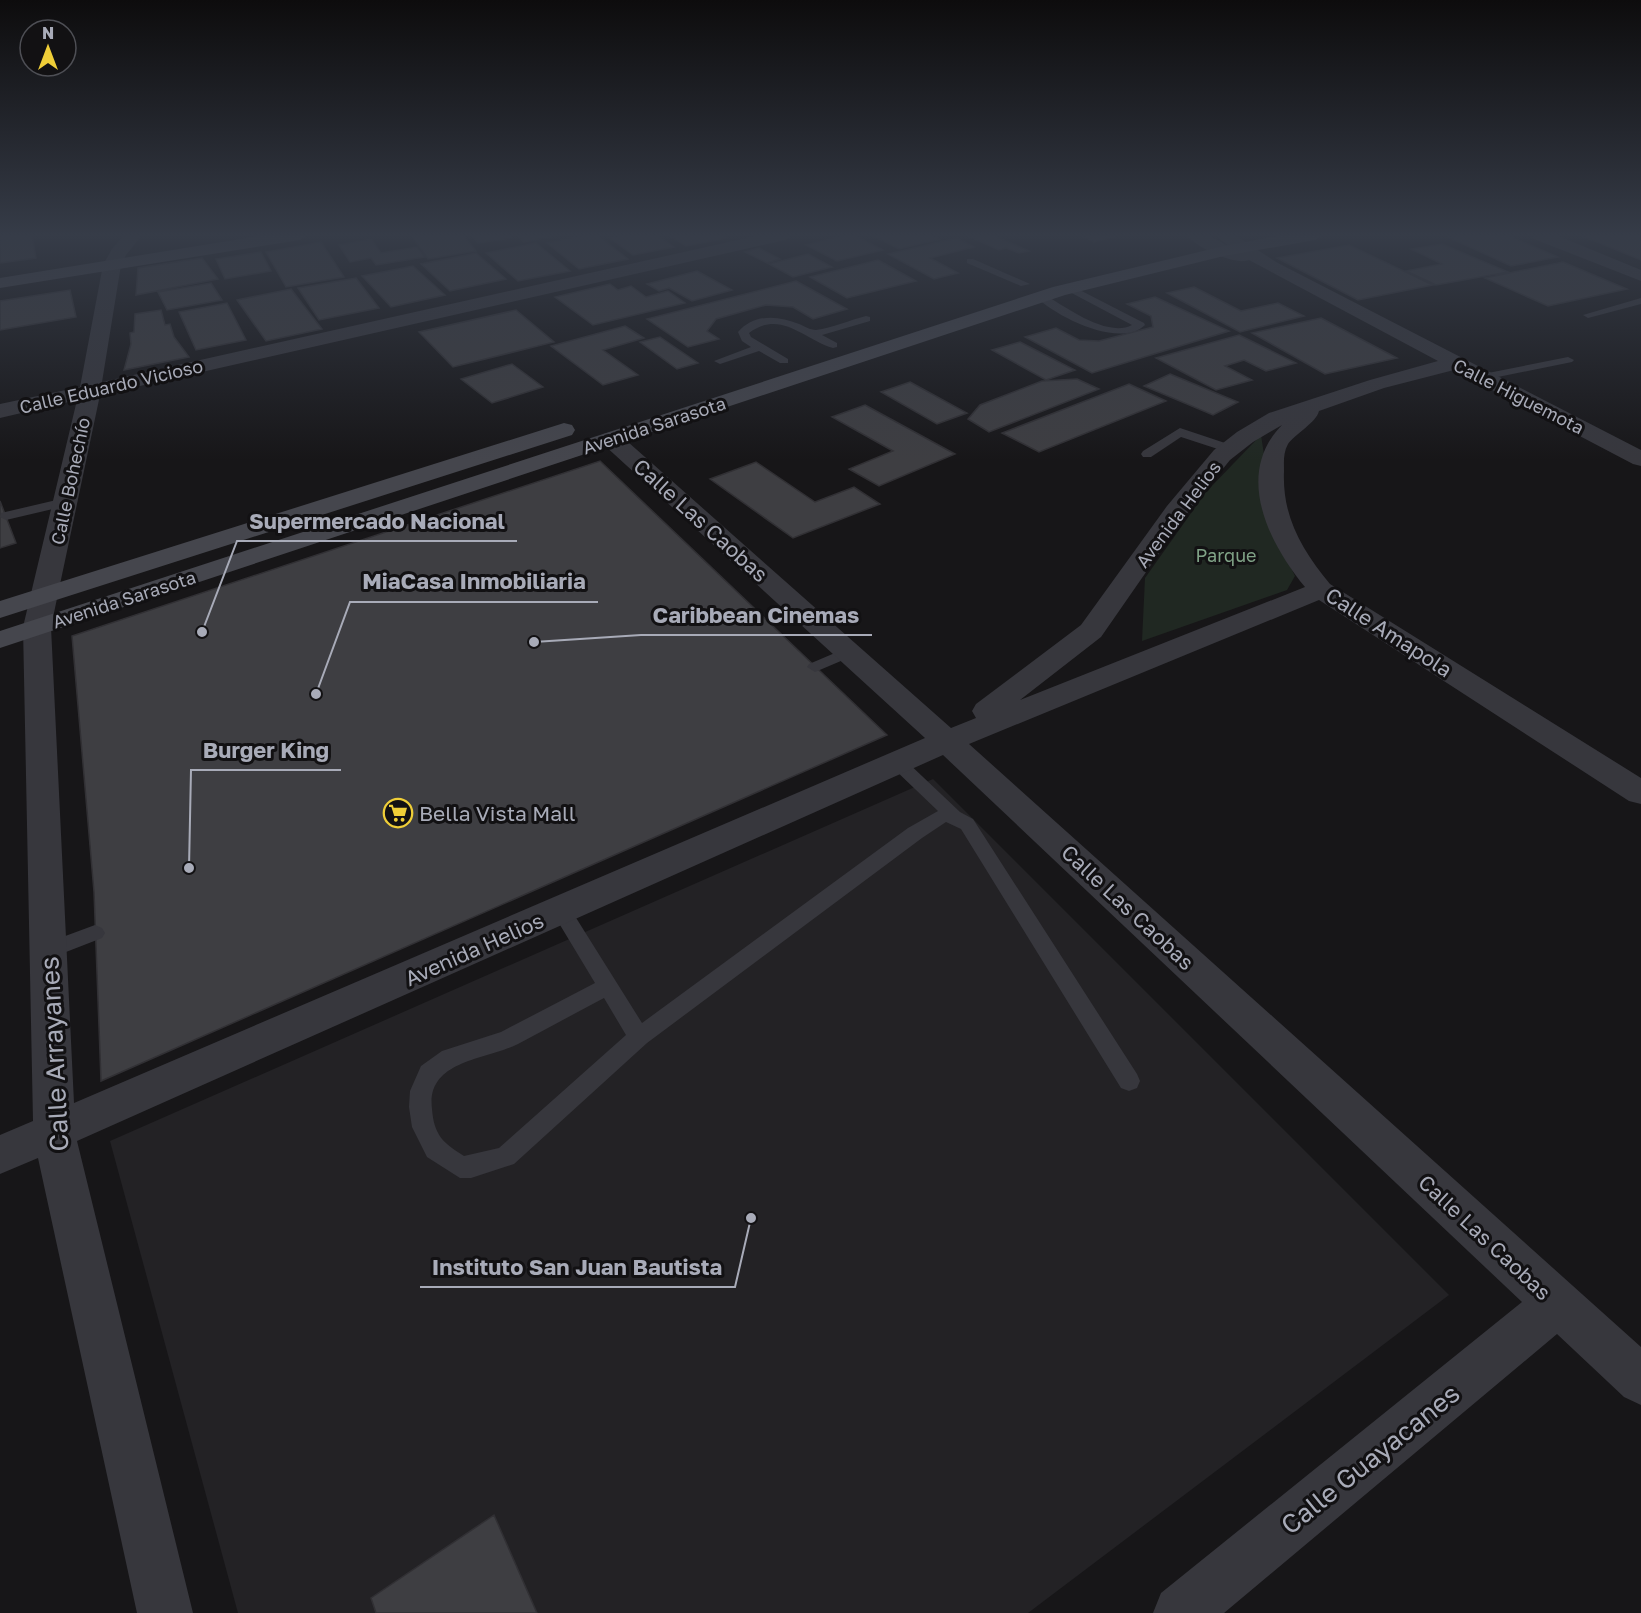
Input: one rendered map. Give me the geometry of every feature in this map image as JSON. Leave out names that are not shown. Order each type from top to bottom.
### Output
[{"type":"main road","name":"Avenida Sarasota","points":[[704,386],[833,345],[959,310]]},
{"type":"main road","name":"Avenida Sarasota","points":[[0,610],[41,612],[611,439],[976,310]]},
{"type":"main road","name":"Avenida Sarasota","points":[[0,640],[41,612],[579,426]]},
{"type":"street","name":"Calle Bohechío","points":[[41,612],[105,310]]},
{"type":"street","name":"Calle Eduardo Vicioso","points":[[0,411],[450,310]]},
{"type":"street","name":"Calle Higuemota","points":[[1354,310],[1641,459]]},
{"type":"street","name":"Avenida Helios","points":[[947,741],[1091,631],[1176,511],[1222,456],[1245,437],[1277,418],[1377,384],[1455,363]]},
{"type":"street","name":"Calle Amapola","points":[[1318,404],[1294,424],[1274,450],[1270,480],[1275,520],[1296,560],[1321,590],[1641,793]]},
{"type":"street","name":"Calle Las Caobas","points":[[611,439],[947,741],[1641,1380]]},
{"type":"street","name":"Avenida Helios","points":[[0,1155],[947,741],[1321,590]]},
{"type":"street","name":"Calle Arrayanes","points":[[41,612],[54,1133],[165,1613]]},
{"type":"street","name":"Calle Guayacanes","points":[[1181,1613],[1558,1303]]},
{"type":"lane","points":[[1070,310],[1111,333],[1135,329],[1140,325],[1113,310]]},
{"type":"lane","points":[[1588,315],[1606,310]]},
{"type":"lane","points":[[812,334],[866,319]]},
{"type":"lane","points":[[784,361],[746,339],[743,332],[756,323],[781,320],[833,345]]},
{"type":"lane","points":[[720,361],[761,347]]},
{"type":"lane","points":[[1483,377],[1568,360]]},
{"type":"lane","points":[[1147,454],[1196,423]]},
{"type":"lane","points":[[1180,432],[1230,449]]},
{"type":"lane","points":[[6,516],[65,502]]},
{"type":"lane","points":[[815,667],[849,652]]},
{"type":"lane","points":[[898,763],[953,815],[967,824],[1129,1081]]},
{"type":"lane","points":[[608,986],[508,1039],[450,1058],[429,1073],[421,1091],[420,1107],[423,1127],[435,1150],[460,1167],[471,1167],[506,1157],[639,1037],[915,833],[944,814],[953,815]]},
{"type":"lane","points":[[561,910],[639,1037]]},
{"type":"lane","points":[[48,951],[96,933]]},
{"type":"shaded area","points":[[933,779],[1449,1295],[1028,1613],[238,1613],[110,1141]]},
{"type":"green space","name":"Parque","points":[[1261,435],[1277,540],[1295,576],[1287,590],[1142,641],[1145,578],[1206,492]]},
{"type":"building","points":[[0,310],[75,310],[76,317],[0,330]]},
{"type":"building","points":[[161,310],[165,325],[170,324],[174,337],[189,357],[124,370],[131,344],[130,333],[134,332],[135,314]]},
{"type":"building","points":[[231,310],[246,340],[196,350],[179,312]]},
{"type":"building","points":[[244,310],[307,310],[322,329],[266,341]]},
{"type":"building","points":[[313,310],[368,310],[319,320]]},
{"type":"building","points":[[516,310],[554,342],[453,367],[419,332]]},
{"type":"building","points":[[573,310],[655,310],[593,325]]},
{"type":"building","points":[[681,310],[747,310],[716,319],[707,331],[719,339],[688,347],[647,319]]},
{"type":"building","points":[[798,310],[843,310],[813,319]]},
{"type":"building","points":[[1140,310],[1184,310],[1229,331],[1092,373],[1025,337],[1056,328],[1079,340],[1099,341],[1153,327],[1151,316]]},
{"type":"building","points":[[1199,310],[1293,310],[1304,316],[1240,332]]},
{"type":"building","points":[[1321,318],[1397,358],[1325,374],[1252,333]]},
{"type":"building","points":[[625,326],[644,338],[603,350],[638,375],[603,385],[551,346]]},
{"type":"building","points":[[1239,335],[1296,363],[1266,371],[1244,360],[1225,366],[1252,380],[1216,390],[1156,358]]},
{"type":"building","points":[[660,337],[698,363],[677,369],[640,342]]},
{"type":"building","points":[[1020,342],[1075,370],[1046,380],[992,350]]},
{"type":"building","points":[[512,364],[543,387],[492,403],[461,379]]},
{"type":"building","points":[[1170,374],[1238,402],[1213,415],[1144,386]]},
{"type":"building","points":[[1077,379],[1099,389],[989,432],[968,419],[980,405],[1042,381]]},
{"type":"building","points":[[910,382],[967,413],[937,424],[881,392]]},
{"type":"building","points":[[1129,384],[1166,401],[1039,452],[1002,433]]},
{"type":"building","points":[[865,405],[955,454],[879,486],[849,469],[893,451],[832,417]]},
{"type":"building","name":"Bella Vista Mall","points":[[600,461],[887,735],[101,1081],[94,892],[72,636]]},
{"type":"building","points":[[756,462],[815,502],[854,487],[880,504],[793,538],[710,479]]},
{"type":"building","points":[[0,501],[16,543],[0,548]]},
{"type":"building","points":[[494,1515],[537,1613],[376,1613],[371,1598]]},
{"type":"place","name":"Supermercado Nacional","points":[[202,632]]},
{"type":"place","name":"Caribbean Cinemas","points":[[534,642]]},
{"type":"place","name":"MiaCasa Inmobiliaria","points":[[316,694]]},
{"type":"place","name":"Bella Vista Mall","points":[[398,813]]},
{"type":"place","name":"Burger King","points":[[189,868]]},
{"type":"place","name":"Instituto San Juan Bautista","points":[[751,1218]]}]
